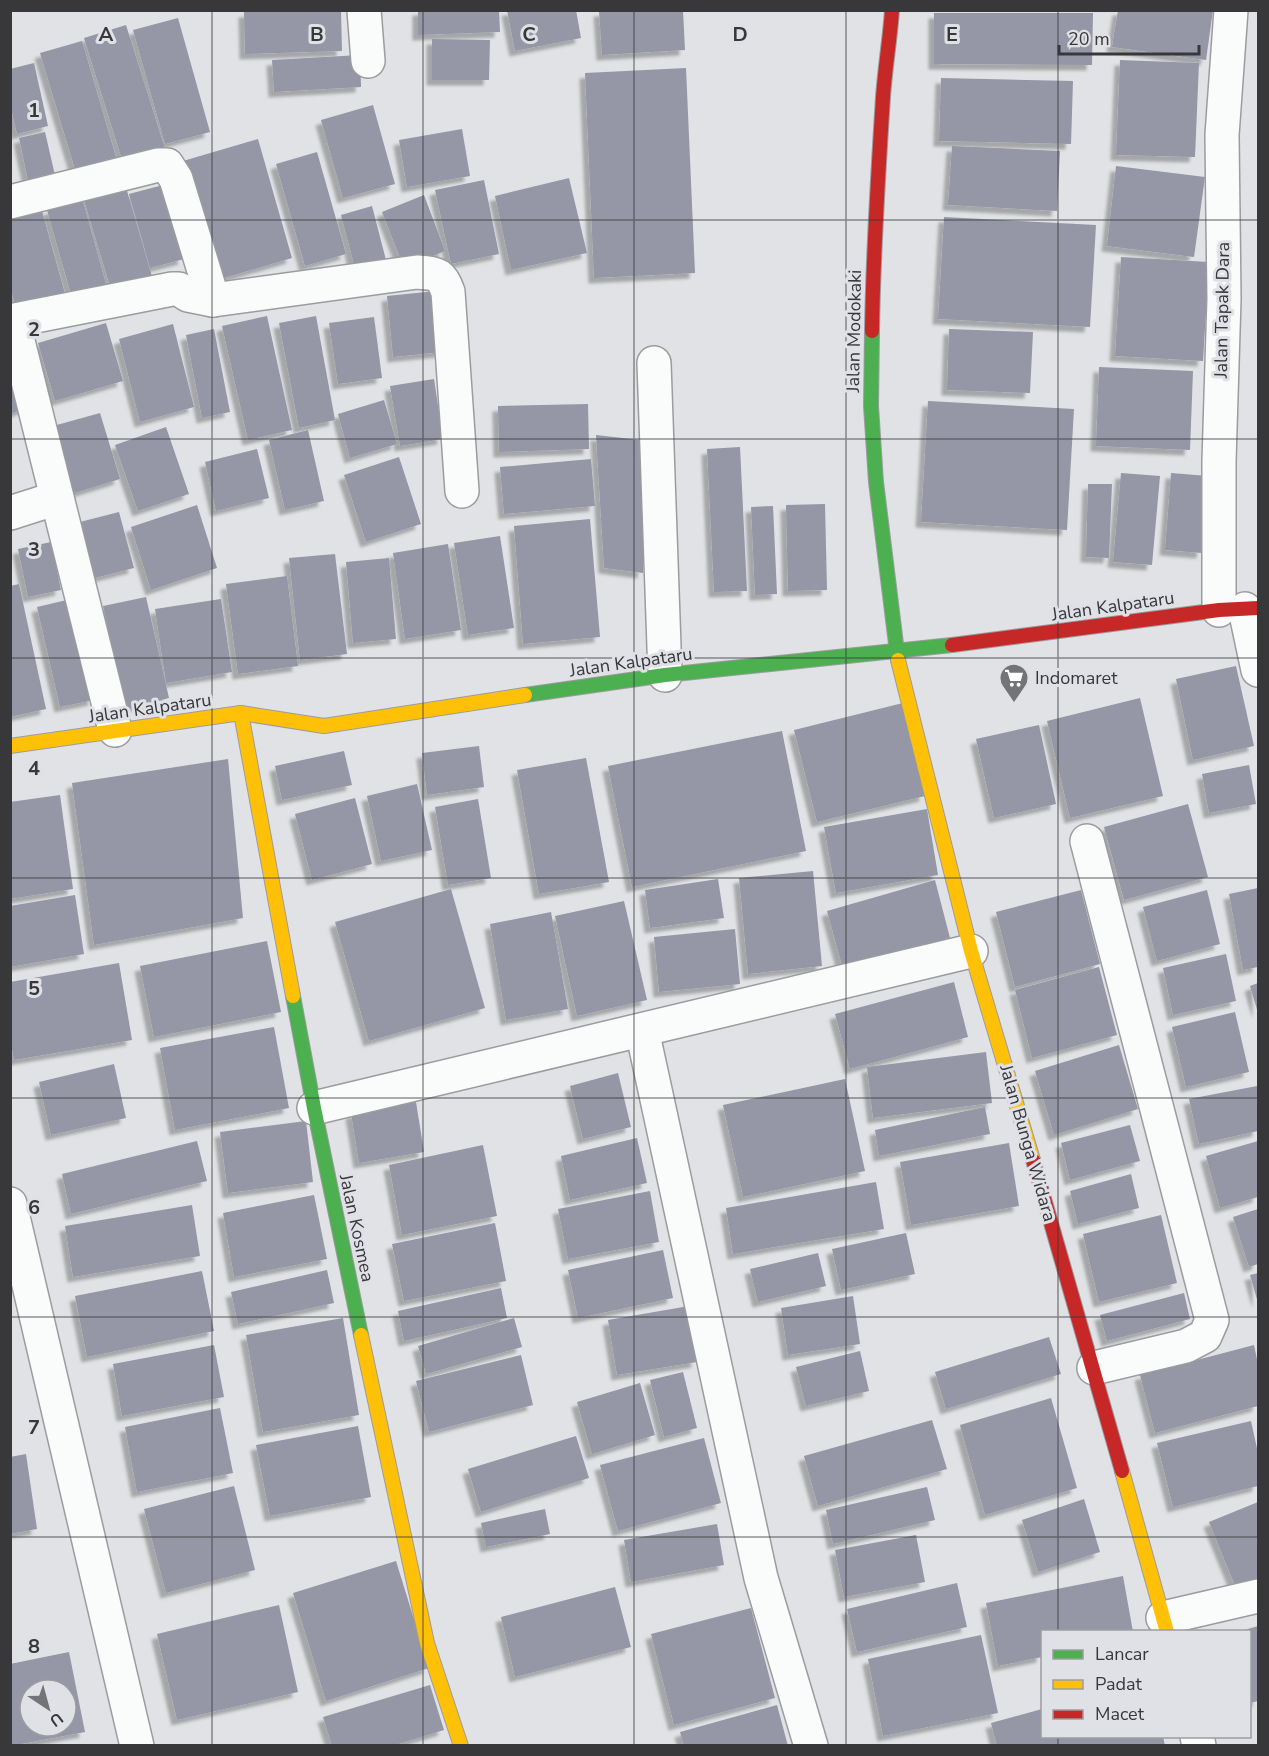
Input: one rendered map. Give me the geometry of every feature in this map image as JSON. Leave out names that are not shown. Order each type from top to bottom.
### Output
[{"type":"street","points":[[364,10],[368,61]]},
{"type":"street","name":"Jalan Modokaki","points":[[892,10],[883,94],[878,201],[873,248],[871,406],[876,482],[896,652]]},
{"type":"street","name":"Jalan Tapak Dara","points":[[1231,10],[1222,135],[1224,299],[1219,461],[1241,609],[1258,670]]},
{"type":"street","points":[[10,202],[158,165],[166,165],[177,179],[213,300]]},
{"type":"street","points":[[115,730],[12,321],[172,289],[179,289],[188,295],[213,300],[417,272],[435,273],[440,276],[448,291],[462,491]]},
{"type":"street","points":[[654,363],[665,675]]},
{"type":"street","points":[[10,513],[57,498]]},
{"type":"street","name":"Jalan Kalpataru","points":[[10,746],[241,713],[324,726],[665,675],[896,652],[1241,609]]},
{"type":"street","name":"Jalan Bunga Widara","points":[[896,652],[971,951],[1094,1368],[1165,1625]]},
{"type":"street","name":"Jalan Kosmea","points":[[241,713],[314,1108],[427,1643],[461,1746]]},
{"type":"street","points":[[1087,841],[1212,1320],[1205,1336],[1186,1346],[1094,1368]]},
{"type":"street","points":[[314,1108],[971,951]]},
{"type":"street","points":[[642,1030],[761,1578],[811,1746]]},
{"type":"street","points":[[10,1204],[137,1746]]},
{"type":"street","points":[[1165,1625],[1258,1596]]},
{"type":"building","points":[[341,10],[342,51],[245,54],[244,12]]},
{"type":"building","points":[[418,10],[499,10],[500,32],[418,35]]},
{"type":"building","points":[[507,10],[576,10],[581,38],[515,51]]},
{"type":"building","points":[[683,10],[685,50],[602,55],[599,11]]},
{"type":"building","points":[[1118,10],[1213,10],[1206,60],[1112,47]]},
{"type":"building","points":[[934,13],[1093,13],[1092,65],[934,64]]},
{"type":"building","points":[[178,18],[210,132],[165,144],[133,30]]},
{"type":"building","points":[[126,25],[166,152],[124,166],[84,38]]},
{"type":"building","points":[[432,39],[490,40],[489,80],[432,80]]},
{"type":"building","points":[[82,41],[118,164],[77,176],[40,53]]},
{"type":"building","points":[[360,55],[361,87],[274,92],[272,60]]},
{"type":"building","points":[[1120,60],[1199,63],[1195,157],[1116,155]]},
{"type":"building","points":[[34,63],[48,126],[17,134],[10,104],[10,69]]},
{"type":"building","points":[[686,68],[695,273],[594,278],[585,73]]},
{"type":"building","points":[[941,78],[1073,81],[1071,144],[939,141]]},
{"type":"building","points":[[373,105],[395,184],[343,198],[321,120]]},
{"type":"building","points":[[462,129],[470,176],[407,187],[399,140]]},
{"type":"building","points":[[45,132],[57,184],[30,190],[19,138]]},
{"type":"building","points":[[258,139],[292,258],[217,280],[183,161]]},
{"type":"building","points":[[952,146],[1060,151],[1057,211],[948,205]]},
{"type":"building","points":[[317,152],[346,254],[305,266],[276,164]]},
{"type":"building","points":[[1116,166],[1205,177],[1194,257],[1107,246]]},
{"type":"building","points":[[569,178],[587,253],[511,270],[495,196]]},
{"type":"building","points":[[484,180],[499,254],[451,264],[435,190]]},
{"type":"building","points":[[125,184],[153,280],[112,293],[83,197]]},
{"type":"building","points":[[163,185],[184,259],[150,268],[129,194]]},
{"type":"building","points":[[424,195],[445,251],[404,268],[382,212]]},
{"type":"building","points":[[83,201],[107,288],[72,298],[47,210]]},
{"type":"building","points":[[372,206],[387,264],[356,272],[341,215]]},
{"type":"building","points":[[42,211],[67,301],[18,315],[10,287],[10,220]]},
{"type":"building","points":[[944,217],[1096,225],[1090,327],[938,319]]},
{"type":"building","points":[[1121,257],[1209,262],[1203,361],[1115,356]]},
{"type":"building","points":[[436,291],[442,352],[393,357],[387,296]]},
{"type":"building","points":[[267,316],[292,430],[248,440],[222,326]]},
{"type":"building","points":[[316,316],[335,420],[299,428],[279,323]]},
{"type":"building","points":[[374,317],[382,378],[338,384],[329,323]]},
{"type":"building","points":[[106,323],[123,381],[55,401],[38,343]]},
{"type":"building","points":[[173,324],[194,407],[140,422],[119,339]]},
{"type":"building","points":[[214,329],[230,412],[202,418],[186,335]]},
{"type":"building","points":[[949,329],[1033,332],[1030,393],[947,390]]},
{"type":"building","points":[[10,362],[26,408],[10,414]]},
{"type":"building","points":[[1099,367],[1193,371],[1190,450],[1096,446]]},
{"type":"building","points":[[434,379],[443,439],[400,446],[390,386]]},
{"type":"building","points":[[384,400],[397,444],[350,458],[338,414]]},
{"type":"building","points":[[928,401],[1074,409],[1067,530],[921,522]]},
{"type":"building","points":[[588,404],[589,449],[499,452],[498,406]]},
{"type":"building","points":[[100,413],[120,479],[65,496],[46,428]]},
{"type":"building","points":[[166,427],[189,494],[138,511],[115,445]]},
{"type":"building","points":[[308,430],[324,501],[285,510],[269,440]]},
{"type":"building","points":[[596,435],[640,440],[643,573],[604,568]]},
{"type":"building","points":[[740,447],[747,591],[714,592],[707,449]]},
{"type":"building","points":[[257,449],[269,498],[216,511],[205,462]]},
{"type":"building","points":[[399,457],[421,524],[366,542],[344,475]]},
{"type":"building","points":[[591,459],[595,506],[504,514],[500,467]]},
{"type":"building","points":[[1121,473],[1160,476],[1152,565],[1113,562]]},
{"type":"building","points":[[1171,473],[1208,476],[1202,553],[1165,550]]},
{"type":"building","points":[[1088,484],[1112,484],[1109,558],[1086,557]]},
{"type":"building","points":[[825,504],[827,590],[788,591],[786,505]]},
{"type":"building","points":[[197,505],[217,568],[151,590],[131,527]]},
{"type":"building","points":[[773,506],[777,594],[755,595],[751,507]]},
{"type":"building","points":[[119,512],[134,568],[91,579],[76,523]]},
{"type":"building","points":[[590,519],[600,637],[523,644],[514,526]]},
{"type":"building","points":[[500,536],[514,628],[468,635],[454,543]]},
{"type":"building","points":[[51,542],[61,590],[28,597],[18,549]]},
{"type":"building","points":[[448,544],[461,630],[405,639],[393,553]]},
{"type":"building","points":[[335,554],[347,654],[300,660],[289,558]]},
{"type":"building","points":[[389,558],[396,639],[353,643],[346,562]]},
{"type":"building","points":[[287,576],[298,666],[238,674],[226,584]]},
{"type":"building","points":[[19,584],[46,709],[10,717],[10,586]]},
{"type":"building","points":[[146,597],[169,698],[126,709],[103,606]]},
{"type":"building","points":[[71,599],[94,700],[60,707],[37,607]]},
{"type":"building","points":[[221,599],[232,672],[166,683],[155,609]]},
{"type":"building","points":[[1236,666],[1254,746],[1193,760],[1176,679]]},
{"type":"building","points":[[1140,698],[1163,796],[1070,818],[1047,721]]},
{"type":"building","points":[[903,703],[925,796],[817,822],[794,730]]},
{"type":"building","points":[[1039,725],[1056,804],[994,818],[976,739]]},
{"type":"building","points":[[782,731],[806,851],[632,887],[608,766]]},
{"type":"building","points":[[479,746],[484,787],[427,795],[422,753]]},
{"type":"building","points":[[344,751],[352,785],[282,800],[275,766]]},
{"type":"building","points":[[586,758],[609,882],[539,894],[517,770]]},
{"type":"building","points":[[228,759],[243,918],[94,945],[72,783]]},
{"type":"building","points":[[1249,765],[1256,804],[1209,813],[1202,774]]},
{"type":"building","points":[[417,784],[432,850],[381,861],[367,796]]},
{"type":"building","points":[[60,795],[73,889],[10,899],[10,802]]},
{"type":"building","points":[[355,798],[372,864],[312,880],[295,814]]},
{"type":"building","points":[[478,799],[491,878],[448,885],[435,807]]},
{"type":"building","points":[[1188,804],[1208,877],[1124,900],[1104,827]]},
{"type":"building","points":[[927,809],[938,875],[836,893],[824,827]]},
{"type":"building","points":[[813,871],[822,966],[748,974],[739,878]]},
{"type":"building","points":[[718,879],[724,918],[650,928],[645,890]]},
{"type":"building","points":[[935,880],[950,938],[843,969],[827,911]]},
{"type":"building","points":[[1258,888],[1258,967],[1243,970],[1229,894]]},
{"type":"building","points":[[451,889],[485,1008],[369,1041],[335,922]]},
{"type":"building","points":[[1081,890],[1100,964],[1015,987],[996,912]]},
{"type":"building","points":[[1207,890],[1220,944],[1157,961],[1143,907]]},
{"type":"building","points":[[75,895],[84,954],[10,967],[10,906]]},
{"type":"building","points":[[624,901],[647,1000],[577,1016],[555,916]]},
{"type":"building","points":[[551,912],[568,1009],[506,1020],[490,924]]},
{"type":"building","points":[[735,929],[740,984],[659,992],[654,937]]},
{"type":"building","points":[[267,941],[281,1012],[154,1037],[140,966]]},
{"type":"building","points":[[1226,954],[1236,1001],[1173,1015],[1163,968]]},
{"type":"building","points":[[119,963],[132,1040],[14,1060],[10,1038],[10,982]]},
{"type":"building","points":[[1099,967],[1117,1035],[1032,1058],[1015,990]]},
{"type":"building","points":[[954,982],[968,1037],[850,1069],[835,1014]]},
{"type":"building","points":[[1258,983],[1258,1013],[1250,986]]},
{"type":"building","points":[[1235,1012],[1249,1072],[1186,1087],[1172,1027]]},
{"type":"building","points":[[274,1027],[289,1108],[175,1130],[160,1048]]},
{"type":"building","points":[[1119,1045],[1138,1109],[1054,1135],[1035,1071]]},
{"type":"building","points":[[986,1052],[992,1103],[873,1118],[867,1067]]},
{"type":"building","points":[[114,1064],[126,1118],[51,1135],[39,1082]]},
{"type":"building","points":[[618,1073],[631,1127],[583,1139],[570,1086]]},
{"type":"building","points":[[845,1079],[865,1171],[743,1197],[723,1105]]},
{"type":"building","points":[[1257,1086],[1258,1131],[1199,1144],[1189,1099]]},
{"type":"building","points":[[416,1102],[424,1152],[359,1163],[351,1113]]},
{"type":"building","points":[[985,1107],[990,1134],[879,1156],[875,1130]]},
{"type":"building","points":[[306,1121],[313,1182],[228,1193],[220,1132]]},
{"type":"building","points":[[1130,1125],[1140,1161],[1070,1180],[1061,1143]]},
{"type":"building","points":[[637,1138],[647,1183],[570,1200],[561,1156]]},
{"type":"building","points":[[197,1141],[207,1181],[71,1214],[62,1174]]},
{"type":"building","points":[[1258,1141],[1258,1197],[1220,1208],[1206,1156]]},
{"type":"building","points":[[1009,1143],[1019,1206],[911,1225],[900,1162]]},
{"type":"building","points":[[483,1145],[497,1216],[402,1235],[389,1165]]},
{"type":"building","points":[[1131,1174],[1139,1208],[1078,1224],[1070,1191]]},
{"type":"building","points":[[876,1182],[884,1229],[733,1254],[726,1208]]},
{"type":"building","points":[[650,1191],[659,1242],[568,1259],[558,1209]]},
{"type":"building","points":[[314,1195],[327,1259],[234,1277],[223,1213]]},
{"type":"building","points":[[192,1205],[200,1256],[73,1277],[65,1226]]},
{"type":"building","points":[[1258,1209],[1258,1264],[1249,1267],[1233,1217]]},
{"type":"building","points":[[1161,1215],[1177,1283],[1099,1302],[1083,1234]]},
{"type":"building","points":[[495,1223],[506,1281],[404,1301],[392,1244]]},
{"type":"building","points":[[906,1233],[915,1274],[841,1290],[832,1249]]},
{"type":"building","points":[[663,1250],[673,1298],[578,1318],[568,1270]]},
{"type":"building","points":[[818,1253],[826,1286],[758,1302],[750,1269]]},
{"type":"building","points":[[327,1270],[334,1303],[238,1324],[231,1292]]},
{"type":"building","points":[[202,1271],[214,1331],[87,1357],[75,1296]]},
{"type":"building","points":[[1258,1273],[1258,1303],[1250,1275]]},
{"type":"building","points":[[501,1288],[507,1318],[404,1341],[398,1311]]},
{"type":"building","points":[[1184,1293],[1190,1319],[1107,1341],[1100,1315]]},
{"type":"building","points":[[853,1296],[860,1344],[788,1355],[781,1308]]},
{"type":"building","points":[[689,1306],[697,1362],[617,1375],[608,1320]]},
{"type":"building","points":[[343,1318],[359,1415],[263,1432],[246,1335]]},
{"type":"building","points":[[514,1318],[522,1347],[426,1374],[418,1346]]},
{"type":"building","points":[[1049,1337],[1061,1374],[946,1409],[935,1372]]},
{"type":"building","points":[[214,1345],[224,1397],[122,1416],[113,1364]]},
{"type":"building","points":[[1254,1345],[1258,1364],[1258,1406],[1155,1433],[1140,1375]]},
{"type":"building","points":[[860,1351],[869,1391],[806,1406],[796,1367]]},
{"type":"building","points":[[521,1355],[533,1405],[429,1432],[416,1381]]},
{"type":"building","points":[[683,1372],[697,1428],[664,1437],[650,1380]]},
{"type":"building","points":[[640,1383],[655,1435],[592,1454],[577,1402]]},
{"type":"building","points":[[1051,1398],[1077,1488],[985,1515],[960,1425]]},
{"type":"building","points":[[220,1408],[233,1473],[137,1492],[125,1427]]},
{"type":"building","points":[[932,1420],[947,1469],[818,1506],[804,1456]]},
{"type":"building","points":[[1251,1421],[1258,1453],[1258,1486],[1173,1507],[1157,1443]]},
{"type":"building","points":[[358,1426],[371,1497],[270,1516],[256,1445]]},
{"type":"building","points":[[576,1436],[589,1478],[481,1512],[468,1469]]},
{"type":"building","points":[[704,1438],[721,1503],[618,1531],[600,1465]]},
{"type":"building","points":[[26,1454],[37,1529],[10,1534],[10,1457]]},
{"type":"building","points":[[234,1486],[255,1570],[166,1593],[144,1509]]},
{"type":"building","points":[[927,1487],[935,1520],[833,1544],[826,1510]]},
{"type":"building","points":[[1084,1499],[1100,1552],[1038,1572],[1022,1520]]},
{"type":"building","points":[[1258,1502],[1258,1585],[1238,1593],[1209,1522]]},
{"type":"building","points":[[545,1509],[550,1534],[486,1547],[481,1523]]},
{"type":"building","points":[[717,1524],[724,1565],[631,1582],[624,1540]]},
{"type":"building","points":[[916,1535],[925,1582],[844,1597],[835,1550]]},
{"type":"building","points":[[396,1561],[429,1668],[326,1701],[293,1593]]},
{"type":"building","points":[[1123,1576],[1133,1630],[1041,1630],[1041,1657],[998,1666],[986,1603]]},
{"type":"building","points":[[957,1583],[967,1627],[857,1652],[847,1609]]},
{"type":"building","points":[[615,1587],[631,1647],[515,1677],[501,1617]]},
{"type":"building","points":[[279,1605],[298,1692],[177,1720],[157,1634]]},
{"type":"building","points":[[751,1608],[775,1698],[674,1725],[651,1634]]},
{"type":"building","points":[[1258,1626],[1258,1701],[1251,1703],[1251,1630],[1244,1630]]},
{"type":"building","points":[[981,1635],[998,1713],[883,1736],[868,1659]]},
{"type":"building","points":[[69,1652],[74,1678],[18,1678],[18,1738],[53,1738],[10,1746],[10,1664]]},
{"type":"building","points":[[430,1685],[444,1730],[392,1746],[332,1746],[323,1717]]},
{"type":"building","points":[[78,1697],[85,1732],[78,1733]]},
{"type":"building","points":[[777,1705],[788,1746],[684,1746],[680,1732]]},
{"type":"building","points":[[1041,1709],[1041,1738],[1163,1738],[1165,1746],[997,1746],[991,1723]]},
{"type":"traffic: fast","points":[[872,331],[871,406],[876,482],[898,660]]},
{"type":"traffic: fast","points":[[525,695],[665,675],[952,645]]},
{"type":"traffic: fast","points":[[293,996],[361,1335]]},
{"type":"traffic: slow","points":[[898,660],[971,951],[1033,1160]]},
{"type":"traffic: slow","points":[[10,746],[241,713],[324,726],[525,695]]},
{"type":"traffic: slow","points":[[241,713],[293,996]]},
{"type":"traffic: slow","points":[[361,1335],[427,1643],[461,1746]]},
{"type":"traffic: slow","points":[[1122,1471],[1166,1630]]},
{"type":"traffic: jam","points":[[872,331],[881,126],[892,10]]},
{"type":"traffic: jam","points":[[952,645],[1219,610],[1258,608]]},
{"type":"traffic: jam","points":[[1033,1160],[1122,1471]]},
{"type":"place","name":"Indomaret","points":[[1014,704]]}]
